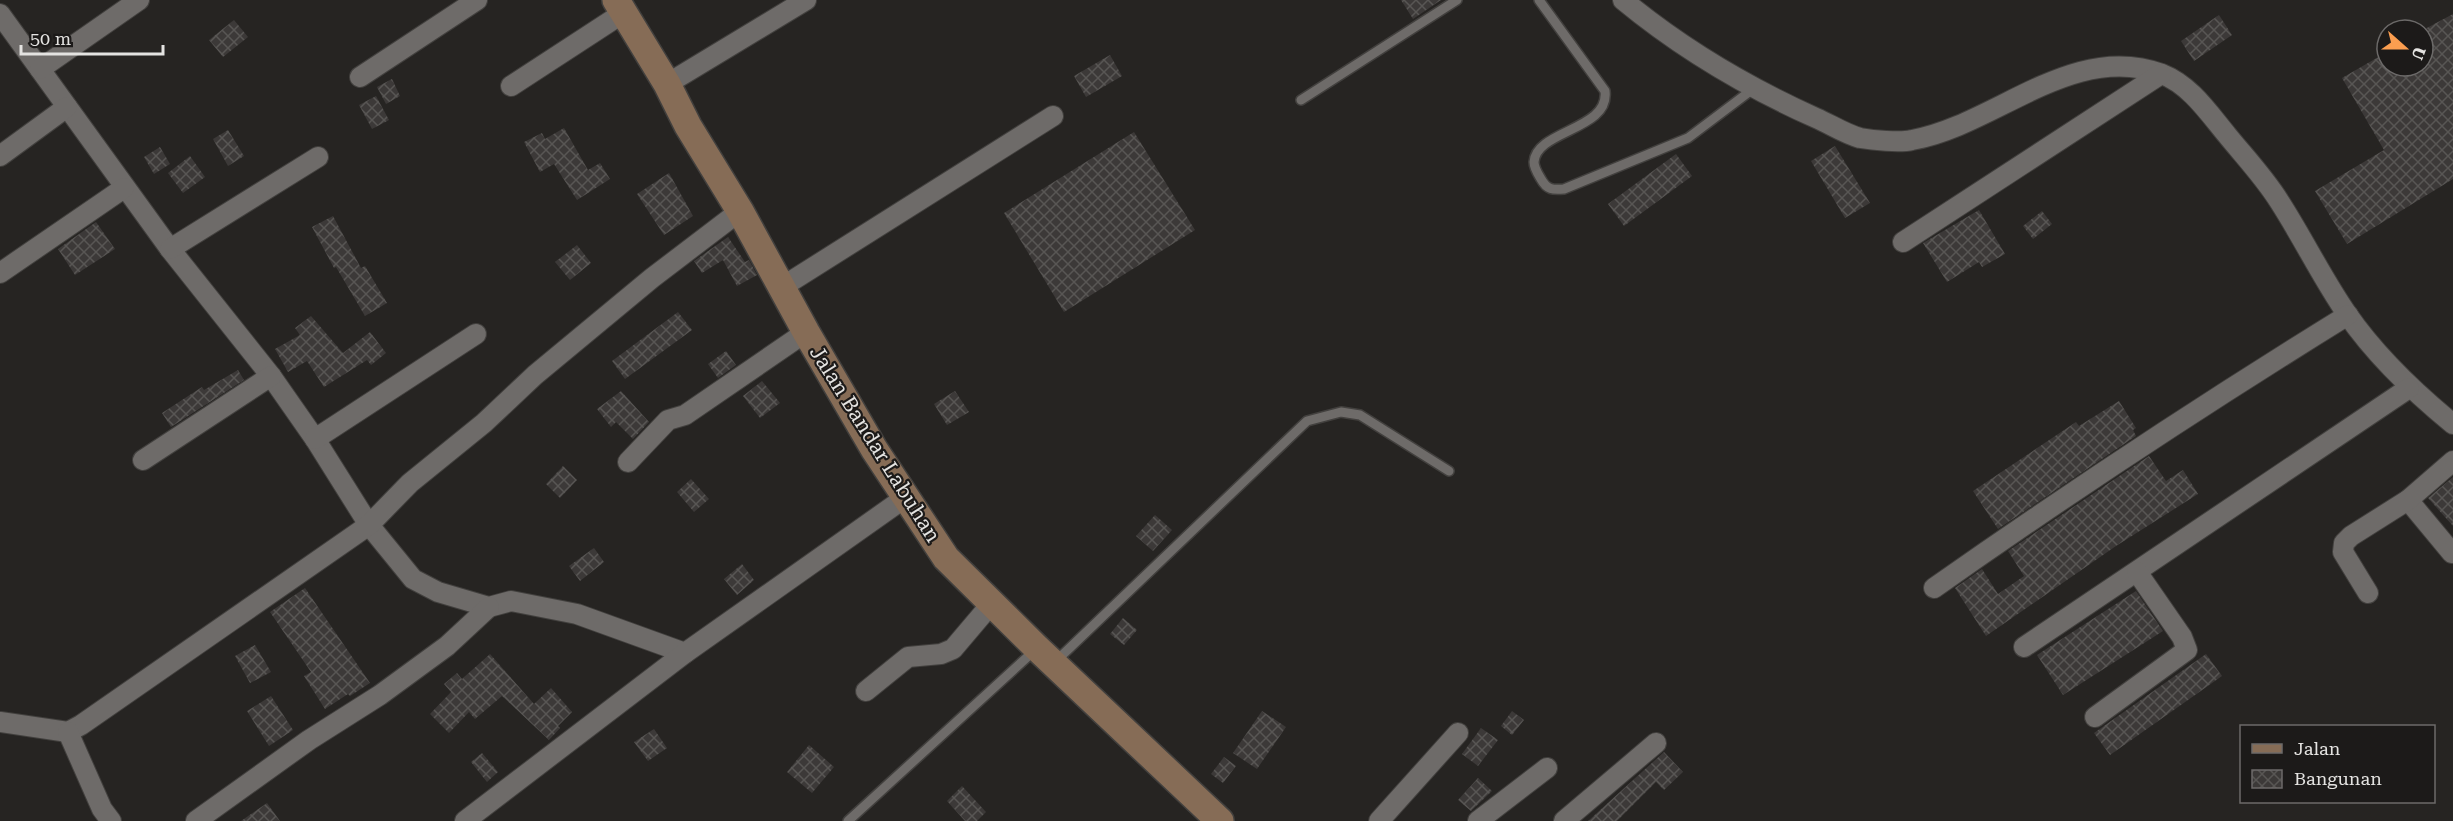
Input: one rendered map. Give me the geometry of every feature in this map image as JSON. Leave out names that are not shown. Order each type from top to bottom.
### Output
[{"type":"main road","name":"Jalan Bandar Labuhan","points":[[620,6],[688,126],[740,211],[806,332],[874,449],[946,558],[1045,656],[1220,821]]},
{"type":"street","points":[[40,69],[139,0]]},
{"type":"street","points":[[360,77],[477,0]]},
{"type":"street","points":[[666,84],[806,0]]},
{"type":"street","points":[[1623,0],[1657,27],[1753,89],[1859,138],[1910,141],[1944,132],[2065,75],[2093,69],[2138,68],[2162,74],[2177,82],[2199,100],[2278,198],[2348,315],[2409,388],[2453,424]]},
{"type":"street","points":[[511,86],[620,6]]},
{"type":"street","points":[[0,14],[6,35],[40,69],[124,188],[271,376],[315,439],[369,525],[413,579],[438,592],[489,607],[511,602],[577,614],[685,653]]},
{"type":"street","points":[[1903,242],[2162,74]]},
{"type":"street","points":[[0,156],[67,107]]},
{"type":"street","points":[[782,287],[1053,116]]},
{"type":"street","points":[[170,249],[318,157]]},
{"type":"street","points":[[0,273],[124,188]]},
{"type":"street","points":[[0,722],[68,732],[217,632],[369,525],[410,483],[484,423],[536,375],[652,278],[740,211]]},
{"type":"street","points":[[1934,588],[2032,519],[2232,386],[2348,315]]},
{"type":"street","points":[[628,462],[668,420],[685,415],[806,332]]},
{"type":"street","points":[[315,439],[476,334]]},
{"type":"street","points":[[143,460],[271,376]]},
{"type":"street","points":[[2025,647],[2409,388]]},
{"type":"street","points":[[2368,593],[2343,552],[2344,543],[2351,536],[2408,500],[2453,461]]},
{"type":"street","points":[[465,821],[685,653],[906,497]]},
{"type":"street","points":[[2408,500],[2452,553]]},
{"type":"street","points":[[2095,717],[2187,650],[2182,638],[2137,572]]},
{"type":"street","points":[[866,692],[908,657],[941,654],[953,649],[992,603]]},
{"type":"street","points":[[196,821],[309,740],[408,674],[447,645],[489,607]]},
{"type":"street","points":[[68,732],[102,809],[111,821]]},
{"type":"street","points":[[1379,821],[1458,733]]},
{"type":"street","points":[[1564,821],[1599,794],[1656,743]]},
{"type":"street","points":[[1478,821],[1547,768]]},
{"type":"lane","points":[[1301,100],[1456,0]]},
{"type":"lane","points":[[1539,0],[1605,91],[1606,99],[1601,111],[1543,147],[1535,156],[1534,165],[1545,186],[1552,190],[1564,189],[1688,138],[1753,89]]},
{"type":"lane","points":[[848,821],[1045,656],[1307,421],[1341,412],[1360,415],[1449,471]]},
{"type":"building","points":[[1401,0],[1441,0],[1413,19]]},
{"type":"building","points":[[2453,14],[2453,179],[2347,244],[2315,191],[2384,150],[2342,78],[2375,59],[2375,78],[2435,78],[2435,24]]},
{"type":"building","points":[[2219,15],[2232,35],[2194,61],[2181,41]]},
{"type":"building","points":[[234,20],[248,37],[223,57],[209,40]]},
{"type":"building","points":[[1110,55],[1122,76],[1086,97],[1074,76]]},
{"type":"building","points":[[392,79],[400,96],[386,104],[377,87]]},
{"type":"building","points":[[376,96],[389,120],[372,129],[359,105]]},
{"type":"building","points":[[564,128],[588,170],[600,163],[610,179],[577,200],[554,164],[540,172],[524,142],[542,133],[545,139]]},
{"type":"building","points":[[228,130],[244,156],[228,166],[213,139]]},
{"type":"building","points":[[1134,132],[1195,230],[1064,312],[1004,213]]},
{"type":"building","points":[[1835,146],[1870,203],[1845,218],[1811,161]]},
{"type":"building","points":[[160,147],[170,164],[154,174],[144,157]]},
{"type":"building","points":[[1676,154],[1692,176],[1624,226],[1608,204]]},
{"type":"building","points":[[190,156],[205,177],[183,193],[168,173]]},
{"type":"building","points":[[669,173],[693,216],[664,235],[637,194]]},
{"type":"building","points":[[1979,210],[2005,254],[1982,267],[1979,262],[1947,282],[1923,243]]},
{"type":"building","points":[[2042,211],[2052,224],[2033,239],[2023,226]]},
{"type":"building","points":[[333,216],[361,268],[365,266],[387,303],[365,316],[336,267],[334,268],[312,227]]},
{"type":"building","points":[[96,222],[115,249],[75,275],[58,249]]},
{"type":"building","points":[[728,237],[745,262],[749,260],[757,275],[737,286],[723,260],[702,273],[694,261]]},
{"type":"building","points":[[577,245],[591,263],[570,280],[555,262]]},
{"type":"building","points":[[678,312],[692,330],[625,379],[612,361]]},
{"type":"building","points":[[311,316],[343,353],[370,332],[386,353],[371,365],[367,360],[324,387],[307,361],[288,372],[275,349],[300,335],[295,328]]},
{"type":"building","points":[[726,351],[736,365],[718,378],[708,364]]},
{"type":"building","points":[[238,370],[244,380],[171,427],[162,413],[202,387],[204,390]]},
{"type":"building","points":[[762,381],[780,403],[760,418],[743,396]]},
{"type":"building","points":[[621,391],[649,422],[633,439],[616,422],[611,427],[597,409]]},
{"type":"building","points":[[955,391],[969,412],[947,425],[934,404]]},
{"type":"building","points":[[2119,401],[2136,428],[2133,430],[2136,436],[1998,529],[1973,491],[2076,422],[2079,426]]},
{"type":"building","points":[[2149,456],[2166,481],[2183,470],[2198,494],[2116,546],[1986,636],[1955,588],[1982,569],[1998,594],[2024,576],[2008,551]]},
{"type":"building","points":[[563,466],[577,480],[560,498],[546,484]]},
{"type":"building","points":[[2453,477],[2453,526],[2428,498]]},
{"type":"building","points":[[691,479],[709,499],[694,512],[677,492]]},
{"type":"building","points":[[1155,515],[1172,530],[1153,551],[1136,536]]},
{"type":"building","points":[[594,548],[604,562],[580,581],[569,566]]},
{"type":"building","points":[[742,564],[754,580],[737,595],[724,579]]},
{"type":"building","points":[[305,588],[370,683],[325,709],[304,676],[311,672],[270,612]]},
{"type":"building","points":[[2136,591],[2163,631],[2063,695],[2037,655]]},
{"type":"building","points":[[1123,618],[1137,630],[1124,645],[1110,634]]},
{"type":"building","points":[[255,645],[271,672],[250,683],[235,656]]},
{"type":"building","points":[[490,654],[534,704],[551,688],[572,712],[558,726],[560,728],[549,740],[502,696],[475,719],[469,712],[449,733],[430,714],[451,692],[444,684],[457,673],[462,679]]},
{"type":"building","points":[[2206,654],[2222,676],[2110,755],[2094,733]]},
{"type":"building","points":[[271,696],[293,730],[269,746],[247,711]]},
{"type":"building","points":[[1262,711],[1286,727],[1257,769],[1233,753]]},
{"type":"building","points":[[1512,711],[1524,720],[1512,735],[1501,726]]},
{"type":"building","points":[[1481,728],[1498,740],[1478,766],[1462,754]]},
{"type":"building","points":[[654,729],[667,748],[648,761],[634,742]]},
{"type":"building","points":[[809,745],[834,767],[812,793],[787,772]]},
{"type":"building","points":[[1664,752],[1683,772],[1664,790],[1656,782],[1617,821],[1588,821]]},
{"type":"building","points":[[482,753],[498,772],[487,782],[471,762]]},
{"type":"building","points":[[1224,757],[1236,766],[1223,783],[1211,774]]},
{"type":"building","points":[[1478,778],[1492,791],[1471,811],[1458,800]]},
{"type":"building","points":[[962,786],[986,812],[977,821],[965,821],[947,801]]},
{"type":"building","points":[[267,803],[280,821],[241,821]]}]
